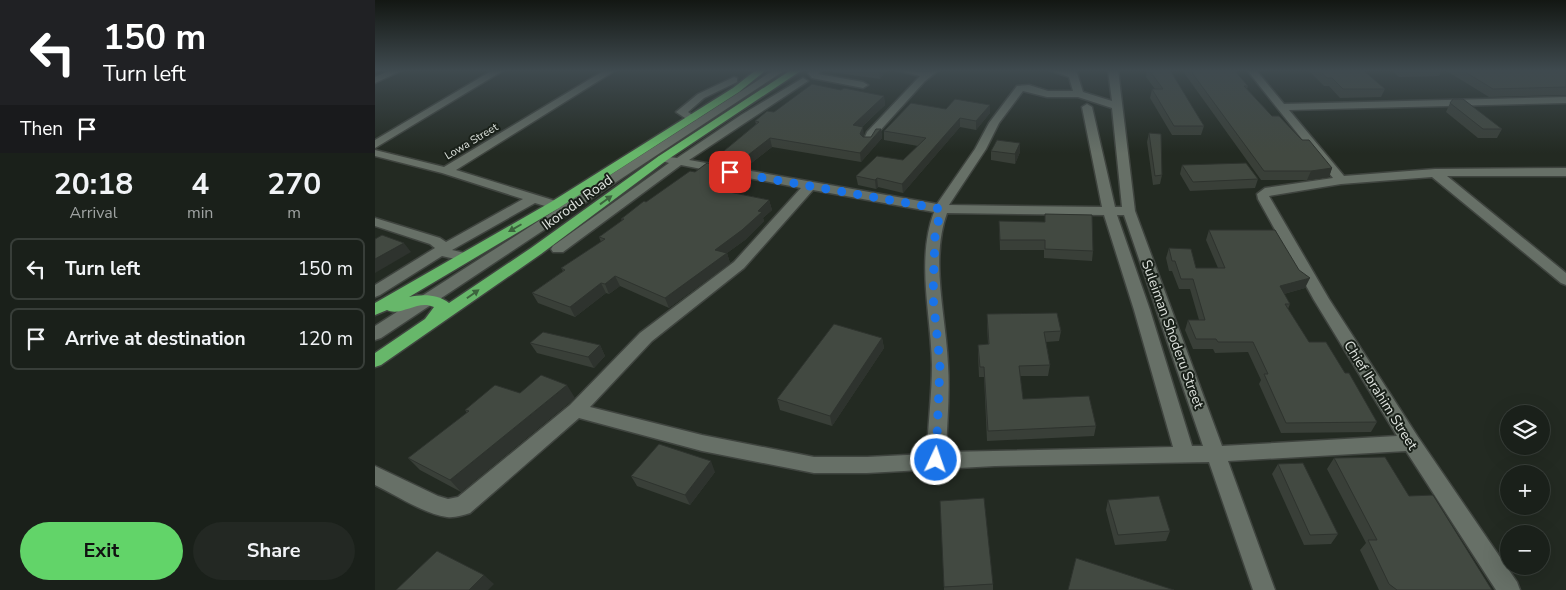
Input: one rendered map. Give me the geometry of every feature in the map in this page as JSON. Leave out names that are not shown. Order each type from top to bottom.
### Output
[{"type":"highway","name":"Ikorodu Road","points":[[375,312],[555,205],[692,118],[716,98]]},
{"type":"highway","name":"Ikorodu Road","points":[[375,361],[663,158],[765,98]]},
{"type":"highway","points":[[375,312],[415,299],[429,299],[442,305],[441,312],[427,326]]},
{"type":"street","points":[[375,145],[454,98]]},
{"type":"street","name":"Lowa Street","points":[[446,171],[567,98]]},
{"type":"street","points":[[375,334],[738,98]]},
{"type":"street","points":[[558,249],[637,191],[772,98]]},
{"type":"street","points":[[867,142],[871,134],[907,98]]},
{"type":"street","points":[[936,460],[940,364],[933,297],[935,236],[941,209],[952,188],[1011,98]]},
{"type":"street","points":[[1090,98],[1117,106]]},
{"type":"street","name":"Suleiman Shoderu Street","points":[[1116,98],[1129,211],[1265,590]]},
{"type":"street","points":[[1275,98],[1341,180],[1435,173],[1566,172]]},
{"type":"street","points":[[1283,107],[1566,100]]},
{"type":"street","points":[[1087,107],[1109,210],[1142,310],[1185,455]]},
{"type":"street","points":[[375,153],[446,171],[555,205]]},
{"type":"street","points":[[663,158],[730,172],[941,209],[1129,211]]},
{"type":"street","points":[[1435,173],[1566,280]]},
{"type":"street","name":"Chief Ibrahim Street","points":[[1341,180],[1269,191],[1263,194],[1264,199],[1322,300],[1411,443],[1509,590]]},
{"type":"street","points":[[375,475],[434,504],[448,508],[463,506],[576,410],[646,338],[739,265],[810,186]]},
{"type":"street","points":[[375,292],[442,250],[533,198]]},
{"type":"street","points":[[375,222],[435,241],[440,244],[445,253],[464,258]]},
{"type":"street","points":[[576,410],[701,443],[814,465],[867,465],[936,460],[1216,454],[1411,443]]},
{"type":"building","points":[[794,98],[882,98],[853,125],[863,127],[860,134],[863,137],[871,137],[876,129],[881,129],[860,153],[770,138],[743,159],[719,155],[759,122],[755,121],[767,111],[774,112]]},
{"type":"building","points":[[1157,98],[1187,98],[1204,126],[1174,126]]},
{"type":"building","points":[[1210,98],[1255,98],[1272,116],[1279,116],[1302,140],[1309,140],[1332,168],[1311,171],[1264,171]]},
{"type":"building","points":[[955,99],[990,105],[976,121],[960,118],[902,184],[877,178],[875,180],[856,176],[877,156],[903,160],[926,138],[884,131],[911,103],[946,109]]},
{"type":"building","points":[[1453,99],[1463,99],[1502,129],[1483,129],[1450,103]]},
{"type":"building","points":[[1149,133],[1161,134],[1162,175],[1155,176]]},
{"type":"building","points":[[997,140],[1020,143],[1015,154],[991,151]]},
{"type":"building","points":[[707,163],[731,168],[719,177],[736,181],[724,191],[769,200],[758,211],[762,212],[715,250],[727,253],[665,298],[615,276],[605,284],[601,283],[570,307],[532,293],[565,270],[561,268],[605,239],[599,237],[624,219],[621,219],[644,201],[646,202],[690,171],[695,172]]},
{"type":"building","points":[[1246,163],[1258,179],[1193,182],[1182,165]]},
{"type":"building","points":[[1045,214],[1092,215],[1093,251],[1045,249],[1045,240],[1000,240],[999,221],[1045,222]]},
{"type":"building","points":[[1209,230],[1275,230],[1299,270],[1310,278],[1280,286],[1290,304],[1285,304],[1309,342],[1326,342],[1345,373],[1349,373],[1377,422],[1286,423],[1264,374],[1268,374],[1253,342],[1218,342],[1216,339],[1196,339],[1188,320],[1205,320],[1193,279],[1181,279],[1175,261],[1172,261],[1169,248],[1191,249],[1196,268],[1225,268]]},
{"type":"building","points":[[382,235],[404,243],[375,259],[375,239]]},
{"type":"building","points":[[1057,313],[1061,331],[1044,332],[1050,365],[1019,366],[1023,399],[1089,396],[1096,426],[988,431],[984,367],[980,367],[978,345],[989,344],[987,314]]},
{"type":"building","points":[[834,324],[882,338],[830,416],[777,399]]},
{"type":"building","points":[[543,332],[600,345],[588,357],[530,343]]},
{"type":"building","points":[[541,375],[567,385],[450,480],[408,458],[469,411],[465,410],[495,385],[520,393]]},
{"type":"building","points":[[659,444],[711,461],[685,495],[631,476]]},
{"type":"building","points":[[1385,457],[1409,496],[1433,495],[1492,590],[1397,590],[1389,584],[1368,540],[1377,540],[1334,458]]},
{"type":"building","points":[[1303,463],[1338,534],[1310,535],[1278,464]]},
{"type":"building","points":[[1159,496],[1170,531],[1118,535],[1108,500]]},
{"type":"building","points":[[984,498],[993,584],[944,587],[940,501]]},
{"type":"building","points":[[437,551],[484,575],[469,590],[396,590]]},
{"type":"building","points":[[1076,558],[1174,590],[1068,590]]},
{"type":"route","points":[[730,172],[941,209],[935,236],[933,297],[940,364],[936,460]]}]
